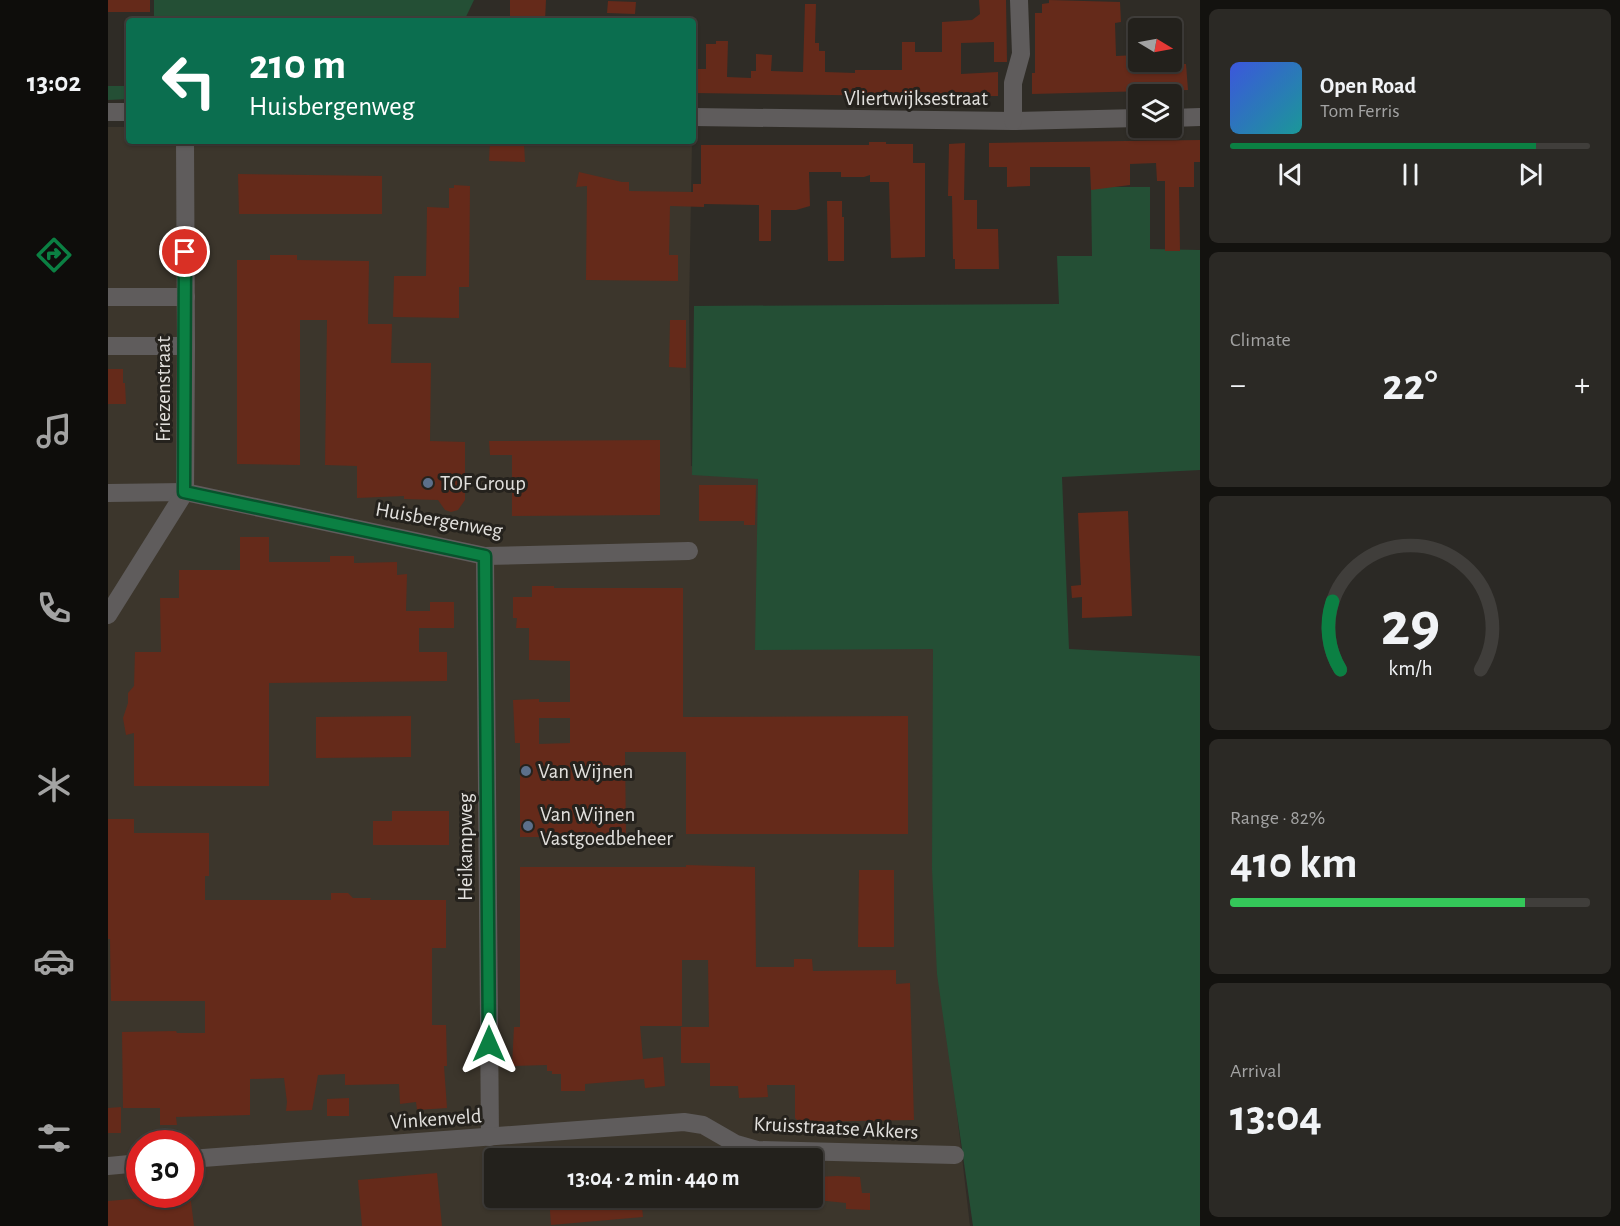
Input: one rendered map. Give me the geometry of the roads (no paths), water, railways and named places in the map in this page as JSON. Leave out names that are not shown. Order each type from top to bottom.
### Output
[{"type":"street","points":[[1013,121],[1013,83],[1021,54],[1019,0]]},
{"type":"street","points":[[108,112],[126,112]]},
{"type":"street","name":"Vliertwijksestraat","points":[[696,117],[1013,121],[1128,118]]},
{"type":"street","points":[[1182,118],[1200,117]]},
{"type":"street","name":"Friezenstraat","points":[[184,492],[185,144]]},
{"type":"street","points":[[108,297],[186,297]]},
{"type":"street","points":[[108,346],[186,346]]},
{"type":"street","points":[[108,615],[184,492]]},
{"type":"street","name":"Huisbergenweg","points":[[108,493],[184,492],[485,556],[689,552]]},
{"type":"street","name":"Heikampweg","points":[[485,556],[490,1137]]},
{"type":"street","name":"Vinkenveld","points":[[204,1159],[684,1122]]},
{"type":"street","name":"Kruisstraatse Akkers","points":[[684,1122],[703,1125],[736,1144],[757,1150],[955,1155]]},
{"type":"street","points":[[108,1166],[126,1164]]},
{"type":"place","name":"TOF Group","points":[[428,483]]},
{"type":"place","name":"Van Wijnen","points":[[526,771]]},
{"type":"place","name":"Van Wijnen Vastgoedbeheer","points":[[528,826]]}]
